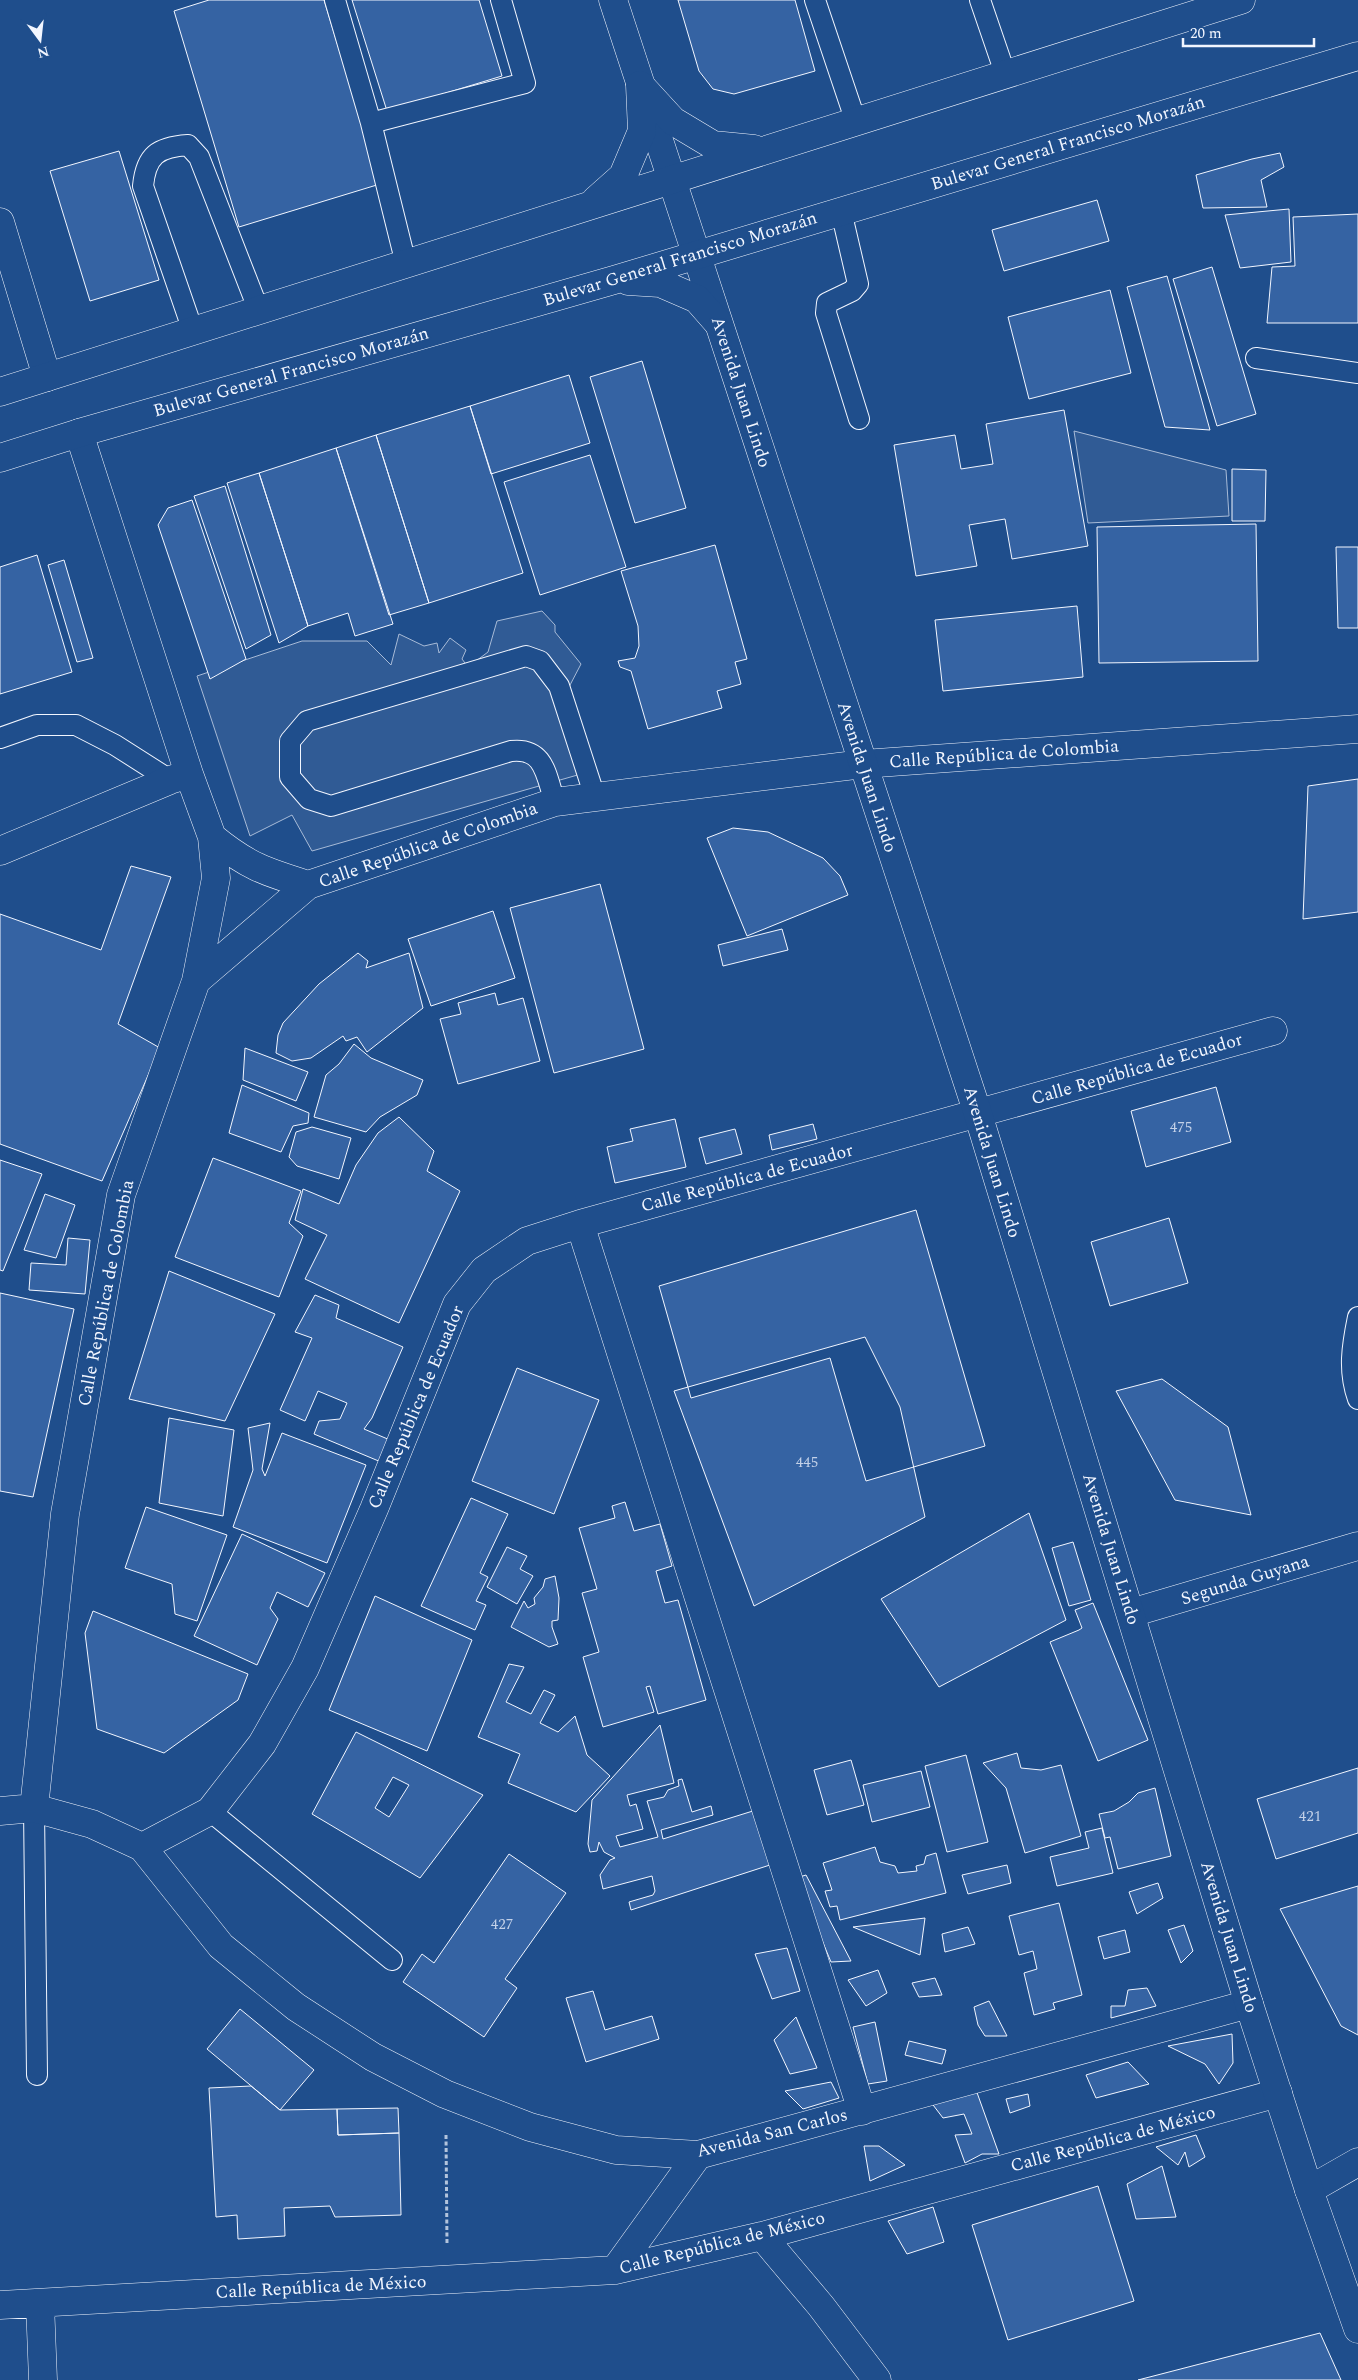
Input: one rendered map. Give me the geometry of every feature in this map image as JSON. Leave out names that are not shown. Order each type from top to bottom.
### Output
[{"type":"street","name":"Avenida Juan Lindo","points":[[613,0],[978,1114],[1249,2004],[1309,2190],[1358,2329]]},
{"type":"street","points":[[0,392],[1241,0]]},
{"type":"street","name":"Bulevar General Francisco Morazán","points":[[0,458],[78,432],[614,280],[695,254],[1358,56]]},
{"type":"street","points":[[640,85],[673,121],[713,145],[766,151]]},
{"type":"street","points":[[589,206],[623,176],[642,132],[640,85]]},
{"type":"street","points":[[0,222],[47,377]]},
{"type":"street","points":[[614,280],[660,283],[697,299],[718,323]]},
{"type":"street","points":[[78,432],[180,777],[212,837],[237,858],[258,869],[308,885]]},
{"type":"street","name":"Calle República de Colombia","points":[[34,1808],[65,1514],[121,1195],[196,981],[308,885],[555,802],[862,764],[1358,728]]},
{"type":"street","points":[[0,851],[180,777]]},
{"type":"street","points":[[196,981],[216,878],[212,837]]},
{"type":"street","name":"Calle República de Ecuador","points":[[142,1847],[210,1811],[262,1744],[305,1668],[374,1510],[457,1304],[484,1270],[527,1241],[580,1224],[1274,1031]]},
{"type":"street","points":[[580,1224],[862,2111]]},
{"type":"street","name":"Segunda Guyana","points":[[1131,1614],[1358,1546]]},
{"type":"street","points":[[0,1811],[34,1808],[92,1824],[142,1847]]},
{"type":"street","name":"Avenida San Carlos","points":[[142,1847],[221,1946],[296,2007],[373,2057],[445,2094],[530,2127],[616,2150],[698,2155],[1249,2004]]},
{"type":"street","name":"Calle República de México","points":[[0,2305],[615,2270],[762,2236],[1278,2093]]},
{"type":"street","points":[[615,2270],[698,2155]]},
{"type":"street","points":[[1309,2190],[1358,2162]]},
{"type":"street","points":[[762,2236],[821,2306],[877,2380]]},
{"type":"street","points":[[40,2303],[43,2380]]},
{"type":"lane","points":[[336,0],[371,123],[406,264]]},
{"type":"lane","points":[[371,123],[525,82],[501,0]]},
{"type":"lane","points":[[815,0],[856,122]]},
{"type":"lane","points":[[980,0],[1005,73]]},
{"type":"lane","points":[[194,331],[143,186],[145,169],[156,152],[188,145],[199,157],[259,311]]},
{"type":"lane","points":[[841,211],[858,284],[852,290],[827,303],[826,313],[859,419]]},
{"type":"lane","points":[[1256,358],[1358,373]]},
{"type":"lane","points":[[555,802],[540,759],[533,752],[521,749],[511,750],[331,806],[308,799],[290,777],[290,741],[307,721],[526,656],[540,661],[559,686],[595,797]]},
{"type":"lane","points":[[0,738],[38,725],[76,725],[180,777]]},
{"type":"lane","points":[[1358,1317],[1351,1348],[1351,1374],[1358,1399]]},
{"type":"lane","points":[[34,1808],[37,2076]]},
{"type":"lane","points":[[210,1811],[392,1960]]},
{"type":"path","points":[[445,2094],[447,2279]]},
{"type":"shaded area","points":[[1074,431],[1226,470],[1229,516],[1088,523]]},
{"type":"shaded area","points":[[542,611],[555,625],[555,632],[581,664],[569,687],[595,770],[312,851],[292,815],[250,836],[197,676],[302,641],[367,641],[391,665],[399,634],[424,646],[437,643],[439,653],[450,638],[466,650],[462,659],[468,667],[488,652],[497,621]]},
{"type":"building","points":[[209,0],[324,0],[380,184],[239,227],[174,11]]},
{"type":"building","points":[[352,0],[479,0],[502,76],[387,111]]},
{"type":"building","points":[[678,0],[795,0],[815,71],[734,94],[713,89],[699,71]]},
{"type":"building","points":[[119,151],[159,280],[90,301],[50,171]]},
{"type":"building","points":[[1280,153],[1284,167],[1261,180],[1267,207],[1203,208],[1196,175]]},
{"type":"building","points":[[1097,200],[1109,241],[1004,271],[992,230]]},
{"type":"building","points":[[1289,209],[1291,262],[1240,268],[1225,215]]},
{"type":"building","points":[[1358,214],[1358,323],[1267,323],[1272,267],[1295,266],[1293,217]]},
{"type":"building","points":[[1212,267],[1256,414],[1217,426],[1173,279]]},
{"type":"building","points":[[1167,276],[1210,430],[1165,427],[1127,287]]},
{"type":"building","points":[[1110,290],[1131,373],[1029,399],[1008,317]]},
{"type":"building","points":[[642,361],[686,508],[635,523],[590,377]]},
{"type":"building","points":[[569,375],[590,443],[491,474],[470,406]]},
{"type":"building","points":[[470,406],[523,573],[429,603],[376,435]]},
{"type":"building","points":[[1064,410],[1088,546],[1012,559],[1005,519],[969,525],[977,566],[916,576],[894,445],[955,435],[961,469],[993,464],[986,424]]},
{"type":"building","points":[[376,435],[429,603],[389,615],[336,448]]},
{"type":"building","points":[[336,448],[393,624],[355,636],[348,613],[308,626],[259,473]]},
{"type":"building","points":[[590,455],[626,567],[540,595],[504,482]]},
{"type":"building","points":[[1232,469],[1266,470],[1265,521],[1232,521]]},
{"type":"building","points":[[259,473],[308,626],[279,643],[227,483]]},
{"type":"building","points":[[225,486],[271,635],[246,649],[194,496]]},
{"type":"building","points":[[192,500],[246,659],[210,679],[158,525],[168,508]]},
{"type":"building","points":[[1256,524],[1258,661],[1099,663],[1097,527]]},
{"type":"building","points":[[715,545],[747,659],[735,662],[741,684],[717,691],[722,708],[648,729],[631,671],[620,667],[618,661],[635,658],[639,646],[638,626],[621,571]]},
{"type":"building","points":[[1336,547],[1358,547],[1358,628],[1338,628]]},
{"type":"building","points":[[37,555],[72,672],[0,694],[0,567]]},
{"type":"building","points":[[64,560],[93,658],[77,662],[48,565]]},
{"type":"building","points":[[1077,606],[1083,677],[943,691],[935,620]]},
{"type":"building","points":[[1358,779],[1358,912],[1303,919],[1308,786]]},
{"type":"building","points":[[733,828],[768,832],[823,858],[840,876],[848,895],[747,936],[707,838]]},
{"type":"building","points":[[131,866],[171,877],[118,1024],[160,1048],[102,1181],[0,1144],[0,914],[101,950]]},
{"type":"building","points":[[600,884],[644,1049],[554,1073],[510,908]]},
{"type":"building","points":[[493,911],[515,978],[431,1006],[408,939]]},
{"type":"building","points":[[782,929],[788,950],[723,966],[718,945]]},
{"type":"building","points":[[358,953],[368,961],[366,968],[409,953],[423,1008],[367,1052],[357,1037],[346,1041],[343,1036],[311,1058],[292,1061],[276,1053],[278,1035],[283,1023],[319,984]]},
{"type":"building","points":[[495,993],[498,1005],[523,998],[540,1061],[458,1084],[440,1019],[461,1014],[458,1003]]},
{"type":"building","points":[[354,1044],[371,1058],[423,1080],[417,1095],[380,1117],[366,1132],[314,1117],[326,1075],[339,1064]]},
{"type":"building","points":[[245,1048],[308,1072],[296,1101],[243,1080]]},
{"type":"building","points":[[242,1085],[309,1113],[308,1123],[293,1126],[281,1152],[229,1133]]},
{"type":"building","points":[[1216,1087],[1231,1142],[1146,1167],[1131,1111]]},
{"type":"building","points":[[399,1117],[434,1151],[427,1171],[460,1191],[399,1323],[305,1279],[327,1235],[295,1220],[303,1189],[339,1204],[356,1165],[378,1133]]},
{"type":"building","points":[[675,1119],[686,1167],[615,1183],[607,1147],[633,1141],[630,1129]]},
{"type":"building","points":[[813,1124],[817,1139],[772,1150],[769,1135]]},
{"type":"building","points":[[312,1127],[351,1138],[339,1179],[297,1166],[289,1157],[296,1132]]},
{"type":"building","points":[[735,1129],[742,1154],[706,1164],[699,1138]]},
{"type":"building","points":[[213,1158],[301,1191],[289,1223],[303,1236],[279,1297],[175,1257]]},
{"type":"building","points":[[0,1160],[42,1174],[3,1271],[0,1270]]},
{"type":"building","points":[[45,1194],[75,1205],[56,1258],[24,1250]]},
{"type":"building","points":[[916,1210],[985,1446],[866,1481],[830,1358],[691,1398],[659,1286]]},
{"type":"building","points":[[1169,1218],[1188,1283],[1110,1306],[1091,1242]]},
{"type":"building","points":[[68,1238],[90,1240],[85,1294],[29,1290],[31,1263],[66,1265]]},
{"type":"building","points":[[169,1271],[275,1314],[225,1421],[129,1399]]},
{"type":"building","points":[[0,1293],[74,1309],[33,1497],[0,1491]]},
{"type":"building","points":[[315,1295],[339,1305],[336,1318],[403,1347],[372,1418],[364,1429],[390,1440],[381,1462],[314,1434],[319,1421],[340,1419],[347,1403],[318,1391],[305,1421],[280,1410],[312,1338],[295,1332]]},
{"type":"building","points":[[865,1337],[900,1407],[925,1517],[754,1606],[674,1391]]},
{"type":"building","points":[[517,1368],[599,1400],[554,1514],[472,1481]]},
{"type":"building","points":[[1162,1379],[1228,1427],[1251,1515],[1175,1500],[1116,1391]]},
{"type":"building","points":[[169,1418],[234,1430],[223,1516],[159,1503]]},
{"type":"building","points":[[270,1423],[262,1469],[265,1476],[282,1433],[366,1465],[327,1563],[233,1527],[253,1470],[248,1428]]},
{"type":"building","points":[[471,1498],[508,1514],[480,1573],[488,1577],[476,1601],[486,1605],[475,1630],[421,1606]]},
{"type":"building","points":[[625,1502],[634,1531],[660,1524],[672,1566],[656,1571],[665,1603],[678,1600],[706,1700],[658,1714],[650,1686],[646,1687],[654,1712],[603,1727],[583,1657],[599,1652],[582,1593],[597,1589],[579,1528],[615,1518],[612,1506]]},
{"type":"building","points":[[146,1507],[227,1535],[197,1621],[175,1614],[172,1584],[125,1568]]},
{"type":"building","points":[[1029,1513],[1066,1620],[939,1687],[881,1599]]},
{"type":"building","points":[[242,1534],[325,1573],[308,1607],[277,1592],[270,1608],[278,1619],[257,1665],[194,1636]]},
{"type":"building","points":[[1073,1542],[1091,1600],[1069,1606],[1052,1548]]},
{"type":"building","points":[[507,1547],[527,1556],[520,1569],[533,1576],[517,1604],[487,1587]]},
{"type":"building","points":[[555,1576],[559,1598],[558,1620],[552,1621],[552,1627],[558,1644],[549,1647],[511,1627],[524,1601],[528,1608],[535,1604],[534,1598],[543,1587],[545,1579]]},
{"type":"building","points":[[375,1596],[472,1640],[427,1751],[329,1710]]},
{"type":"building","points":[[1093,1603],[1148,1740],[1098,1761],[1050,1642],[1082,1628],[1075,1610]]},
{"type":"building","points":[[93,1611],[248,1674],[238,1700],[164,1753],[97,1729],[85,1633]]},
{"type":"building","points":[[509,1664],[524,1667],[506,1702],[531,1714],[544,1690],[555,1695],[540,1723],[558,1732],[575,1716],[587,1755],[610,1776],[576,1812],[508,1783],[520,1754],[478,1737]]},
{"type":"building","points":[[660,1725],[674,1783],[627,1795],[630,1806],[636,1804],[643,1829],[616,1836],[620,1847],[658,1837],[647,1801],[664,1797],[668,1790],[679,1786],[678,1780],[682,1779],[692,1812],[711,1806],[713,1815],[661,1830],[663,1839],[756,1810],[773,1864],[631,1910],[629,1902],[653,1895],[655,1891],[652,1876],[603,1889],[600,1875],[610,1860],[615,1858],[604,1852],[599,1842],[597,1851],[590,1852],[588,1844],[592,1800]]},
{"type":"building","points":[[356,1732],[483,1795],[420,1878],[312,1814]],"holes":[[[393,1777],[409,1785],[389,1817],[375,1808]]]},
{"type":"building","points":[[1017,1753],[1021,1768],[1041,1770],[1061,1765],[1081,1836],[1025,1853],[1006,1788],[983,1763]]},
{"type":"building","points":[[966,1755],[988,1842],[947,1852],[925,1766]]},
{"type":"building","points":[[851,1760],[864,1805],[827,1815],[814,1770]]},
{"type":"building","points":[[1358,1768],[1358,1833],[1276,1859],[1257,1799]]},
{"type":"building","points":[[921,1771],[930,1807],[872,1822],[863,1785]]},
{"type":"building","points":[[1155,1788],[1171,1856],[1118,1869],[1110,1837],[1105,1838],[1099,1814],[1114,1811],[1129,1802],[1138,1793]]},
{"type":"building","points":[[1102,1828],[1113,1873],[1057,1886],[1050,1857],[1089,1848],[1085,1832]]},
{"type":"building","points":[[875,1847],[880,1862],[895,1866],[898,1873],[917,1871],[916,1866],[924,1864],[926,1856],[936,1853],[946,1893],[840,1920],[837,1906],[830,1907],[825,1891],[832,1890],[823,1863]]},
{"type":"building","points":[[509,1854],[566,1893],[505,1979],[517,1988],[484,2037],[403,1982],[422,1954],[434,1963]]},
{"type":"building","points":[[1007,1865],[1011,1883],[968,1894],[962,1875]]},
{"type":"building","points":[[806,1875],[851,1961],[831,1962],[796,1878]]},
{"type":"building","points":[[1158,1883],[1163,1898],[1137,1914],[1129,1892]]},
{"type":"building","points":[[1358,1886],[1358,2035],[1341,2026],[1280,1909]]},
{"type":"building","points":[[1059,1903],[1082,1995],[1053,2003],[1055,2009],[1034,2015],[1024,1973],[1037,1969],[1033,1951],[1019,1955],[1009,1916]]},
{"type":"building","points":[[925,1918],[920,1955],[853,1927]]},
{"type":"building","points":[[1184,1925],[1193,1951],[1181,1963],[1168,1930]]},
{"type":"building","points":[[968,1927],[975,1944],[945,1952],[942,1934]]},
{"type":"building","points":[[1125,1930],[1130,1952],[1104,1959],[1098,1937]]},
{"type":"building","points":[[787,1948],[800,1991],[772,1999],[755,1954]]},
{"type":"building","points":[[878,1970],[887,1993],[866,2006],[848,1980]]},
{"type":"building","points":[[935,1978],[942,1995],[919,1997],[912,1983]]},
{"type":"building","points":[[1147,1988],[1156,2006],[1111,2018],[1111,2006],[1125,2006],[1128,1990]]},
{"type":"building","points":[[593,1991],[605,2030],[652,2016],[659,2039],[586,2062],[566,1998]]},
{"type":"building","points":[[989,2001],[1007,2036],[985,2036],[978,2025],[974,2007]]},
{"type":"building","points":[[240,2009],[314,2070],[280,2110],[207,2049]]},
{"type":"building","points":[[796,2017],[817,2068],[790,2074],[774,2040]]},
{"type":"building","points":[[875,2022],[887,2081],[868,2084],[853,2027]]},
{"type":"building","points":[[1232,2034],[1233,2063],[1219,2084],[1205,2064],[1168,2046]]},
{"type":"building","points":[[909,2041],[946,2050],[942,2064],[905,2055]]},
{"type":"building","points":[[1128,2062],[1149,2084],[1096,2098],[1086,2075]]},
{"type":"building","points":[[831,2082],[839,2098],[803,2109],[785,2091]]},
{"type":"building","points":[[251,2086],[280,2110],[337,2109],[338,2135],[399,2133],[401,2215],[335,2217],[330,2206],[284,2208],[285,2236],[238,2239],[237,2215],[216,2217],[209,2088]]},
{"type":"building","points":[[975,2087],[999,2154],[982,2154],[965,2163],[955,2135],[972,2134],[964,2114],[943,2118],[930,2101]]},
{"type":"building","points":[[1028,2094],[1030,2106],[1010,2113],[1006,2099]]},
{"type":"building","points":[[398,2108],[399,2133],[338,2135],[337,2109]]},
{"type":"building","points":[[1196,2135],[1205,2157],[1189,2167],[1185,2152],[1178,2165],[1156,2147]]},
{"type":"building","points":[[864,2146],[879,2146],[905,2165],[870,2181]]},
{"type":"building","points":[[1162,2166],[1176,2217],[1136,2219],[1127,2184]]},
{"type":"building","points":[[1098,2186],[1134,2301],[1008,2340],[972,2225]]},
{"type":"building","points":[[933,2207],[944,2242],[907,2254],[888,2221]]},
{"type":"building","points":[[1320,2333],[1341,2380],[1138,2380]]}]
